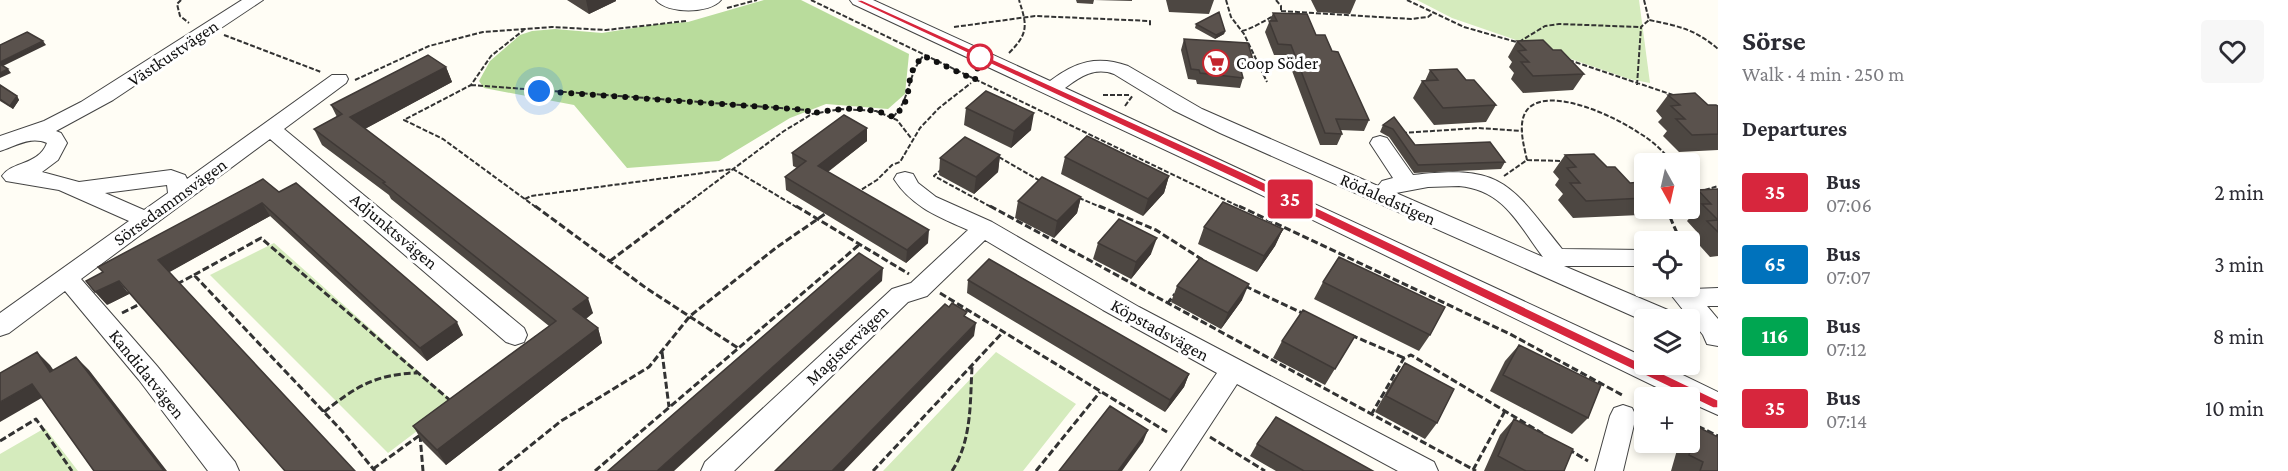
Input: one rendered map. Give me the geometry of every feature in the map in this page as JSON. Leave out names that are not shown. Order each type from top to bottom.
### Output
[{"type":"street","name":"Västkustvägen","points":[[0,144],[17,135],[65,120],[121,88],[178,47],[255,0]]},
{"type":"street","points":[[665,0],[682,5],[719,4]]},
{"type":"street","points":[[859,0],[1257,184],[1718,404]]},
{"type":"street","name":"Rödaledstigen","points":[[1051,89],[1066,76],[1086,66],[1106,64],[1119,67],[1190,111],[1382,196],[1551,263],[1644,309]]},
{"type":"street","name":"Sörsedammsvägen","points":[[0,326],[339,79]]},
{"type":"street","name":"Västkustvägen","points":[[4,177],[35,167],[121,88]]},
{"type":"street","name":"Adjunktsvägen","points":[[271,129],[515,335]]},
{"type":"street","points":[[17,135],[49,135],[54,138],[57,143],[53,152],[71,186],[146,219]]},
{"type":"street","points":[[1380,143],[1407,182]]},
{"type":"street","points":[[4,177],[71,186],[171,177],[177,180],[179,195]]},
{"type":"street","name":"Köpstadsvägen","points":[[905,179],[910,190],[984,228],[1038,262],[1233,370],[1424,471]]},
{"type":"street","points":[[1382,196],[1390,186],[1407,182],[1466,180],[1488,184],[1508,197],[1551,263],[1634,259]]},
{"type":"street","name":"Magistervägen","points":[[715,471],[900,295],[919,290],[984,228]]},
{"type":"street","points":[[1442,274],[1546,334],[1651,387]]},
{"type":"street","name":"Kandidatvägen","points":[[67,278],[225,471]]},
{"type":"street","points":[[1700,295],[1718,297]]},
{"type":"street","points":[[1685,297],[1717,337]]},
{"type":"street","points":[[1700,332],[1717,337]]},
{"type":"street","points":[[1164,471],[1233,370]]},
{"type":"street","points":[[1602,468],[1622,406]]},
{"type":"street","points":[[1700,411],[1718,420]]},
{"type":"path","points":[[181,0],[177,4],[180,16],[191,24]]},
{"type":"path","points":[[719,4],[757,0]]},
{"type":"path","points":[[811,0],[1366,268],[1510,334],[1622,406]]},
{"type":"path","points":[[1008,54],[1022,40],[1026,32],[1025,17],[1019,0]]},
{"type":"path","points":[[1226,0],[1231,17],[1242,31],[1267,82]]},
{"type":"path","points":[[1276,0],[1281,6],[1281,11]]},
{"type":"path","points":[[1407,0],[1464,27],[1526,45]]},
{"type":"path","points":[[1644,0],[1649,20]]},
{"type":"path","points":[[1242,31],[1251,29],[1256,23],[1281,11],[1411,19],[1428,17],[1433,13]]},
{"type":"path","points":[[948,29],[1025,17],[1150,21],[1150,26]]},
{"type":"path","points":[[220,34],[349,83],[429,46],[483,32],[552,27],[606,30],[693,19]]},
{"type":"path","points":[[1106,20],[1107,25]]},
{"type":"path","points":[[1518,43],[1527,35],[1545,26],[1559,24],[1641,27],[1649,20]]},
{"type":"path","points":[[1649,20],[1686,28],[1702,35],[1718,49]]},
{"type":"path","points":[[1637,85],[1641,27]]},
{"type":"path","points":[[525,29],[491,56],[471,85],[404,120],[443,139],[646,288],[738,348]]},
{"type":"path","points":[[893,117],[906,103],[913,66],[924,56]]},
{"type":"path","points":[[935,61],[940,58]]},
{"type":"path","points":[[1564,58],[1637,85],[1681,97]]},
{"type":"path","points":[[850,197],[878,179],[882,172],[893,163],[900,162],[911,138],[947,101],[971,83]]},
{"type":"path","points":[[471,85],[807,110],[810,114]]},
{"type":"path","points":[[1095,93],[1131,95]]},
{"type":"path","points":[[1527,160],[1523,121],[1532,104],[1549,100],[1603,114],[1626,124],[1664,153]]},
{"type":"path","points":[[610,261],[810,114],[847,109],[883,113],[893,117],[901,125],[905,135],[911,138]]},
{"type":"path","points":[[1380,143],[1383,137],[1417,130],[1491,128],[1523,131]]},
{"type":"path","points":[[994,154],[1029,176],[1046,183],[1039,190]]},
{"type":"path","points":[[1488,184],[1527,160],[1567,162]]},
{"type":"path","points":[[950,163],[934,176],[1474,470],[1505,411]]},
{"type":"path","points":[[525,199],[531,196],[733,170],[860,244],[1100,392],[1265,471]]},
{"type":"path","points":[[1700,191],[1718,186]]},
{"type":"path","points":[[1075,196],[1156,230],[1212,266]]},
{"type":"path","points":[[1012,219],[1019,212]]},
{"type":"path","points":[[499,471],[561,421],[650,367],[690,316],[777,247],[825,214]]},
{"type":"path","points":[[1119,225],[1126,217]]},
{"type":"path","points":[[174,285],[261,238],[458,407]]},
{"type":"path","points":[[595,471],[860,244]]},
{"type":"path","points":[[1196,269],[1203,260]]},
{"type":"path","points":[[194,275],[324,412],[374,470],[429,428]]},
{"type":"path","points":[[1238,282],[1255,293],[1307,315]]},
{"type":"path","points":[[1167,304],[1181,286]]},
{"type":"path","points":[[105,322],[144,301]]},
{"type":"path","points":[[873,471],[1003,332]]},
{"type":"path","points":[[1350,334],[1404,358]]},
{"type":"path","points":[[662,352],[669,407]]},
{"type":"path","points":[[1371,415],[1404,358],[1411,354],[1555,441]]},
{"type":"path","points":[[952,471],[960,461],[965,448],[972,367]]},
{"type":"path","points":[[324,412],[361,383],[373,378],[401,373],[418,374]]},
{"type":"path","points":[[1036,471],[1100,392]]},
{"type":"path","points":[[0,441],[36,419],[72,471]]},
{"type":"path","points":[[1700,427],[1718,436]]},
{"type":"path","points":[[420,435],[423,471]]},
{"type":"path","points":[[1565,447],[1602,468]]},
{"type":"green space","points":[[764,0],[801,0],[909,54],[905,94],[888,109],[826,104],[790,118],[719,161],[627,168],[574,105],[484,88],[479,81],[490,61],[520,35],[532,31],[555,29],[602,33],[688,22]]},
{"type":"green space","points":[[1417,0],[1639,0],[1650,83],[1629,79],[1452,18]]},
{"type":"green space","points":[[274,243],[454,403],[388,453],[210,275]]},
{"type":"green space","points":[[996,352],[1076,404],[1023,471],[883,471]]},
{"type":"green space","points":[[45,428],[78,471],[0,471],[0,454]]},
{"type":"building","points":[[1219,12],[1225,31],[1216,35],[1196,24]]},
{"type":"building","points":[[1273,13],[1307,14],[1316,35],[1325,35],[1332,51],[1338,52],[1369,120],[1336,119],[1342,134],[1325,133],[1291,45],[1278,44],[1269,21],[1277,21]]},
{"type":"building","points":[[27,32],[43,41],[0,62],[0,45]]},
{"type":"building","points":[[1184,39],[1248,43],[1253,60],[1238,59],[1243,78],[1200,73],[1199,70],[1191,69]]},
{"type":"building","points":[[1543,40],[1553,50],[1561,50],[1584,74],[1533,76],[1521,62],[1529,62],[1518,51],[1526,50],[1517,41]]},
{"type":"building","points":[[428,55],[446,67],[350,117],[588,298],[573,309],[598,328],[437,450],[413,426],[556,321],[383,183],[385,182],[314,129],[342,114],[331,105]]},
{"type":"building","points":[[0,64],[8,69],[0,73]]},
{"type":"building","points":[[1457,69],[1466,80],[1474,80],[1496,105],[1443,108],[1422,81],[1438,80],[1430,70]]},
{"type":"building","points":[[0,85],[17,96],[10,106],[0,99]]},
{"type":"building","points":[[986,91],[1034,113],[1014,131],[966,108]]},
{"type":"building","points":[[1695,93],[1708,105],[1718,106],[1718,134],[1692,135],[1676,119],[1685,119],[1671,106],[1680,105],[1668,95]]},
{"type":"building","points":[[844,115],[867,128],[818,166],[929,230],[907,250],[785,177],[806,161],[792,153]]},
{"type":"building","points":[[1394,117],[1415,145],[1490,142],[1505,162],[1418,165],[1393,129],[1383,125]]},
{"type":"building","points":[[1087,136],[1169,176],[1148,199],[1065,157]]},
{"type":"building","points":[[965,137],[1000,155],[976,177],[940,158]]},
{"type":"building","points":[[1594,154],[1607,167],[1615,167],[1630,183],[1634,183],[1634,199],[1586,201],[1570,183],[1580,183],[1567,168],[1576,167],[1565,155]]},
{"type":"building","points":[[1042,177],[1081,197],[1057,221],[1018,201]]},
{"type":"building","points":[[263,179],[279,192],[296,183],[457,322],[420,348],[262,203],[158,260],[355,471],[285,471],[119,281],[95,292],[86,281],[103,272],[98,267]]},
{"type":"building","points":[[1718,189],[1718,220],[1702,204],[1711,204],[1700,190]]},
{"type":"building","points":[[1223,202],[1283,229],[1264,256],[1204,227]]},
{"type":"building","points":[[1119,219],[1157,238],[1136,262],[1098,243]]},
{"type":"building","points":[[1718,220],[1718,232],[1707,221]]},
{"type":"building","points":[[859,253],[883,268],[657,471],[608,471]]},
{"type":"building","points":[[1339,257],[1445,307],[1430,335],[1323,282]]},
{"type":"building","points":[[1200,258],[1249,284],[1228,313],[1177,286]]},
{"type":"building","points":[[989,259],[1189,374],[1170,400],[968,280]]},
{"type":"building","points":[[952,303],[967,312],[964,316],[976,323],[832,471],[775,471],[945,304],[949,307]]},
{"type":"building","points":[[1303,310],[1355,336],[1335,369],[1282,341]]},
{"type":"building","points":[[1519,345],[1601,385],[1588,418],[1503,375]]},
{"type":"building","points":[[37,352],[50,372],[76,357],[164,471],[94,471],[32,384],[0,402],[0,373]]},
{"type":"building","points":[[1405,363],[1454,389],[1437,423],[1386,396]]},
{"type":"building","points":[[1110,406],[1148,430],[1118,471],[1059,471]]},
{"type":"building","points":[[1276,417],[1373,471],[1304,471],[1257,444]]},
{"type":"building","points":[[1514,419],[1573,449],[1564,471],[1526,471],[1498,456]]},
{"type":"building","points":[[1700,428],[1718,437],[1718,471],[1700,471],[1703,462],[1689,455],[1690,453],[1700,453]]},
{"type":"bus line","name":"35","points":[[859,0],[1141,129],[1718,404]]},
{"type":"place","name":"Coop Söder","points":[[1216,63]]},
{"type":"route","points":[[539,91],[807,110],[810,114],[829,110],[866,110],[893,117],[906,103],[913,66],[924,56],[975,80],[980,57]]}]
